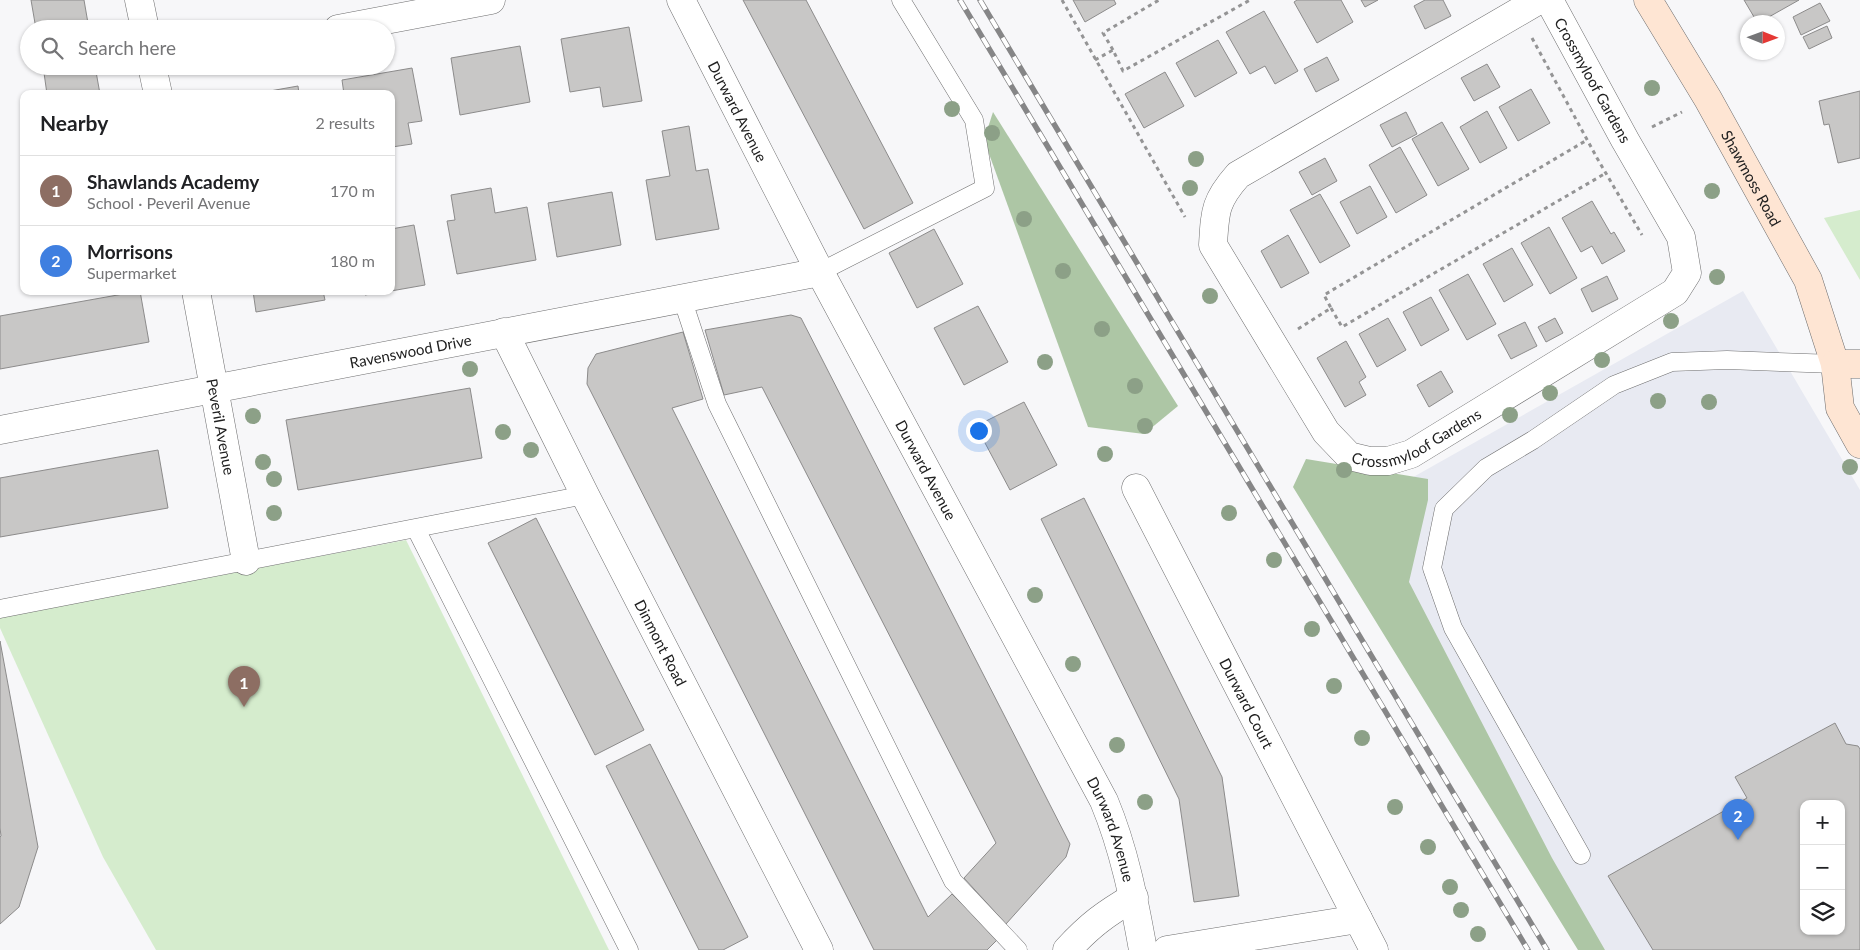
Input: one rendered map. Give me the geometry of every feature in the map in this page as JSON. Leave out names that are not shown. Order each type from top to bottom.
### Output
[{"type":"street","points":[[140,0],[143,20]]},
{"type":"street","points":[[385,20],[491,0]]},
{"type":"street","name":"Durward Avenue","points":[[681,0],[820,272],[1104,801],[1117,832],[1134,897],[1144,950]]},
{"type":"street","points":[[1213,245],[1215,212],[1225,190],[1238,175],[1539,0]]},
{"type":"street","name":"Crossmyloof Gardens","points":[[1213,245],[1326,432],[1349,456],[1370,462],[1388,461],[1411,454],[1675,292],[1687,273],[1681,236],[1549,0]]},
{"type":"street","name":"Shawmoss Road","points":[[1648,0],[1708,99],[1808,280],[1848,364],[1840,408],[1860,444]]},
{"type":"street","points":[[154,75],[157,90]]},
{"type":"street","name":"Ravenswood Drive","points":[[0,430],[820,272]]},
{"type":"street","name":"Peveril Avenue","points":[[197,295],[246,561]]},
{"type":"street","name":"Dinmont Road","points":[[504,332],[585,495],[819,950]]},
{"type":"street","name":"Durward Court","points":[[1136,488],[1374,950]]},
{"type":"street","points":[[1067,950],[1093,923],[1134,897]]},
{"type":"street","points":[[1168,950],[1358,919]]},
{"type":"lane","points":[[820,272],[985,188],[974,120],[901,0]]},
{"type":"lane","points":[[682,298],[716,404],[953,880],[1018,950]]},
{"type":"lane","points":[[1581,855],[1453,628],[1432,568],[1444,509],[1486,468],[1533,440],[1614,385],[1672,362],[1727,360],[1848,364]]},
{"type":"lane","points":[[0,609],[585,495]]},
{"type":"lane","points":[[416,529],[629,950]]},
{"type":"path","points":[[1062,0],[1184,215],[1213,245]]},
{"type":"path","points":[[1160,0],[1103,32],[1123,71],[1250,0]]},
{"type":"path","points":[[1095,60],[1112,50]]},
{"type":"path","points":[[1587,140],[1324,295],[1331,308],[1342,327],[1606,173]]},
{"type":"path","points":[[1273,345],[1331,308]]},
{"type":"shaded area","points":[[1743,291],[1860,490],[1860,950],[1590,950],[1337,520]]},
{"type":"green space","points":[[993,112],[1178,406],[1144,434],[1088,427],[984,140]]},
{"type":"green space","points":[[1860,210],[1860,280],[1824,218]]},
{"type":"green space","points":[[1306,459],[1428,479],[1428,500],[1409,582],[1552,858],[1605,950],[1578,950],[1293,487]]},
{"type":"green space","points":[[406,540],[609,950],[156,950],[103,857],[0,628],[0,617]]},
{"type":"building","points":[[31,0],[84,0],[87,20],[34,20]]},
{"type":"building","points":[[743,0],[806,0],[913,203],[864,229]]},
{"type":"building","points":[[1073,0],[1114,0],[1116,4],[1085,22]]},
{"type":"building","points":[[1297,0],[1341,0],[1353,22],[1317,43],[1294,2]]},
{"type":"building","points":[[1361,0],[1378,0],[1365,7]]},
{"type":"building","points":[[1425,0],[1443,0],[1451,16],[1425,29],[1414,6]]},
{"type":"building","points":[[1744,0],[1799,0],[1772,15],[1753,15]]},
{"type":"building","points":[[1820,3],[1830,21],[1801,35],[1793,17]]},
{"type":"building","points":[[1264,11],[1298,71],[1275,84],[1265,66],[1250,74],[1226,32]]},
{"type":"building","points":[[1827,26],[1832,38],[1809,49],[1803,37]]},
{"type":"building","points":[[629,27],[642,101],[603,107],[600,87],[570,92],[561,39]]},
{"type":"building","points":[[1218,40],[1237,73],[1195,97],[1176,63]]},
{"type":"building","points":[[520,46],[530,102],[460,115],[451,58]]},
{"type":"building","points":[[1327,57],[1339,80],[1316,92],[1304,69]]},
{"type":"building","points":[[1487,64],[1500,87],[1474,101],[1461,78]]},
{"type":"building","points":[[412,68],[422,121],[408,123],[412,144],[395,147],[395,90],[343,90],[342,80],[371,75],[395,75],[395,71]]},
{"type":"building","points":[[1165,72],[1184,106],[1144,128],[1125,94]]},
{"type":"building","points":[[44,75],[97,75],[99,90],[46,90]]},
{"type":"building","points":[[298,86],[298,90],[276,90]]},
{"type":"building","points":[[1531,89],[1550,123],[1518,141],[1499,107]]},
{"type":"building","points":[[1860,91],[1860,158],[1838,163],[1829,124],[1824,125],[1819,101]]},
{"type":"building","points":[[1487,111],[1507,148],[1480,163],[1460,127]]},
{"type":"building","points":[[1406,112],[1417,134],[1392,147],[1380,125]]},
{"type":"building","points":[[1442,122],[1469,169],[1438,186],[1412,139]]},
{"type":"building","points":[[689,126],[696,171],[708,169],[719,229],[656,240],[646,180],[670,176],[662,131]]},
{"type":"building","points":[[1400,147],[1427,195],[1396,213],[1369,165]]},
{"type":"building","points":[[1325,158],[1337,181],[1312,195],[1299,172]]},
{"type":"building","points":[[1370,186],[1387,217],[1357,234],[1340,202]]},
{"type":"building","points":[[491,188],[495,213],[527,207],[536,260],[457,274],[447,221],[455,220],[451,195]]},
{"type":"building","points":[[612,192],[621,245],[557,257],[548,203]]},
{"type":"building","points":[[1320,194],[1350,246],[1320,263],[1290,210]]},
{"type":"building","points":[[1592,201],[1611,234],[1614,232],[1625,251],[1602,264],[1592,246],[1581,252],[1562,218]]},
{"type":"building","points":[[414,225],[425,285],[395,290],[395,228]]},
{"type":"building","points":[[1549,227],[1577,278],[1550,294],[1521,243]]},
{"type":"building","points":[[934,229],[963,284],[917,308],[889,253]]},
{"type":"building","points":[[1288,235],[1309,273],[1281,288],[1261,251]]},
{"type":"building","points":[[1512,248],[1533,285],[1504,302],[1483,264]]},
{"type":"building","points":[[1468,274],[1496,324],[1467,340],[1439,290]]},
{"type":"building","points":[[1607,276],[1618,299],[1592,312],[1581,289]]},
{"type":"building","points":[[118,295],[141,295],[149,342],[0,369],[0,316]]},
{"type":"building","points":[[254,295],[324,295],[325,300],[256,312]]},
{"type":"building","points":[[1431,297],[1449,330],[1421,346],[1403,312]]},
{"type":"building","points":[[978,306],[1008,362],[964,385],[934,328]]},
{"type":"building","points":[[791,315],[801,318],[1070,844],[1066,857],[1006,924],[964,878],[996,843],[762,387],[724,395],[705,330]]},
{"type":"building","points":[[1388,318],[1406,350],[1377,367],[1359,334]]},
{"type":"building","points":[[1555,318],[1563,333],[1546,342],[1538,327]]},
{"type":"building","points":[[1525,322],[1537,346],[1511,359],[1498,335]]},
{"type":"building","points":[[683,332],[703,399],[672,408],[928,917],[952,894],[998,939],[987,950],[874,950],[587,384],[588,368],[596,354]]},
{"type":"building","points":[[1346,341],[1366,377],[1359,382],[1366,395],[1345,407],[1317,358]]},
{"type":"building","points":[[1441,371],[1453,392],[1429,407],[1417,385]]},
{"type":"building","points":[[470,388],[482,458],[298,490],[286,420]]},
{"type":"building","points":[[1024,402],[1057,465],[1010,490],[976,426]]},
{"type":"building","points":[[158,450],[168,508],[0,537],[0,478]]},
{"type":"building","points":[[1084,498],[1222,777],[1239,896],[1194,902],[1179,799],[1041,519]]},
{"type":"building","points":[[536,518],[644,730],[595,755],[488,543]]},
{"type":"building","points":[[0,641],[38,847],[19,907],[0,924],[1,836]]},
{"type":"building","points":[[1835,723],[1846,744],[1858,746],[1860,749],[1860,950],[1653,950],[1608,876],[1747,798],[1735,777]]},
{"type":"building","points":[[650,744],[748,937],[723,950],[699,950],[606,766]]},
{"type":"railway","points":[[960,0],[1528,950]]},
{"type":"railway","points":[[980,0],[1547,950]]},
{"type":"place","name":"Shawlands Academy","points":[[244,707]]},
{"type":"place","name":"Morrisons","points":[[1738,840]]}]
